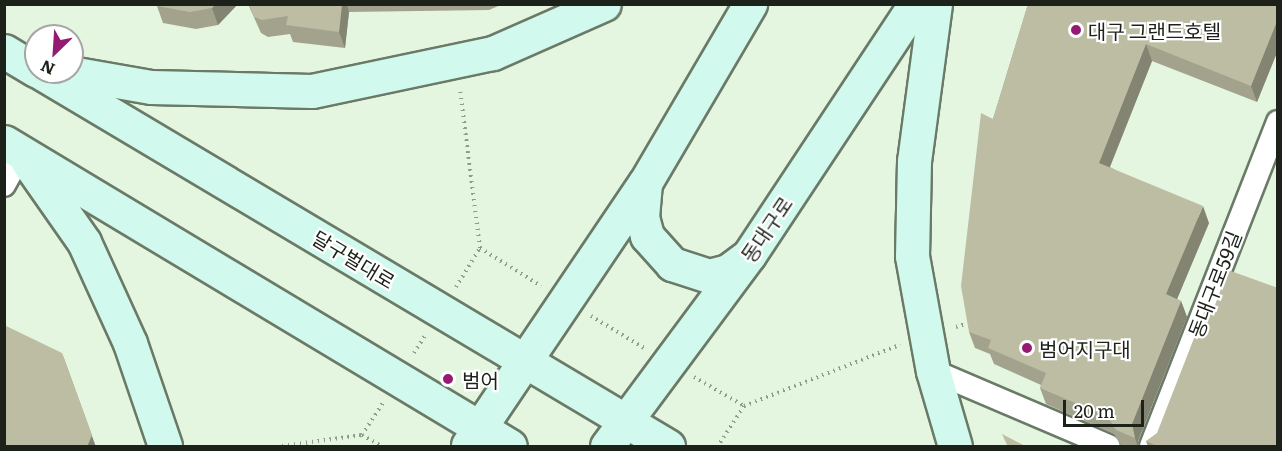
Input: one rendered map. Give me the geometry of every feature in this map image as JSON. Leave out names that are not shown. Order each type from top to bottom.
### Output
[{"type":"main road","points":[[84,75],[151,87],[312,91],[493,53],[604,4]]},
{"type":"main road","points":[[473,437],[645,183],[750,4]]},
{"type":"main road","name":"동대구로","points":[[617,434],[749,255],[915,4]]},
{"type":"main road","points":[[935,4],[914,161],[912,256],[933,371],[955,447]]},
{"type":"main road","name":"달구벌대로","points":[[61,84],[525,361],[617,434],[668,447]]},
{"type":"main road","points":[[13,148],[398,379],[473,437],[510,447]]},
{"type":"main road","points":[[13,148],[84,242],[130,343],[165,447]]},
{"type":"main road","points":[[645,183],[642,217],[647,236],[672,264],[709,276],[728,271],[749,255]]},
{"type":"street","name":"동대구로59길","points":[[1151,447],[1278,122]]},
{"type":"street","points":[[4,185],[13,148]]},
{"type":"street","points":[[933,371],[1109,447]]},
{"type":"path","points":[[362,435],[480,248],[457,60]]},
{"type":"path","points":[[480,248],[668,363],[744,406]]},
{"type":"path","points":[[718,447],[744,406],[874,353],[965,324]]},
{"type":"path","points":[[282,447],[362,435],[381,447]]},
{"type":"building","points":[[157,4],[216,4],[212,8],[190,12],[157,6]]},
{"type":"building","points":[[249,4],[342,4],[339,32],[286,25],[288,16],[262,20],[254,17]]},
{"type":"building","points":[[1028,4],[1278,4],[1278,19],[1251,86],[1146,44],[1099,163],[1203,206],[1166,294],[1181,301],[1132,424],[1135,438],[1116,430],[1108,417],[1040,388],[1046,373],[988,348],[991,340],[969,332],[961,286],[981,113],[993,119]]},
{"type":"building","points":[[1228,270],[1278,288],[1278,447],[1159,447],[1146,441],[1157,433],[1205,310],[1212,313]]},
{"type":"building","points":[[4,325],[62,353],[92,435],[87,447],[4,447]]},
{"type":"building","points":[[1002,434],[1027,447],[1008,447]]},
{"type":"place","name":"대구 그랜드호텔","points":[[1076,30]]},
{"type":"place","name":"범어지구대","points":[[1027,348]]},
{"type":"place","name":"범어","points":[[448,379]]}]
